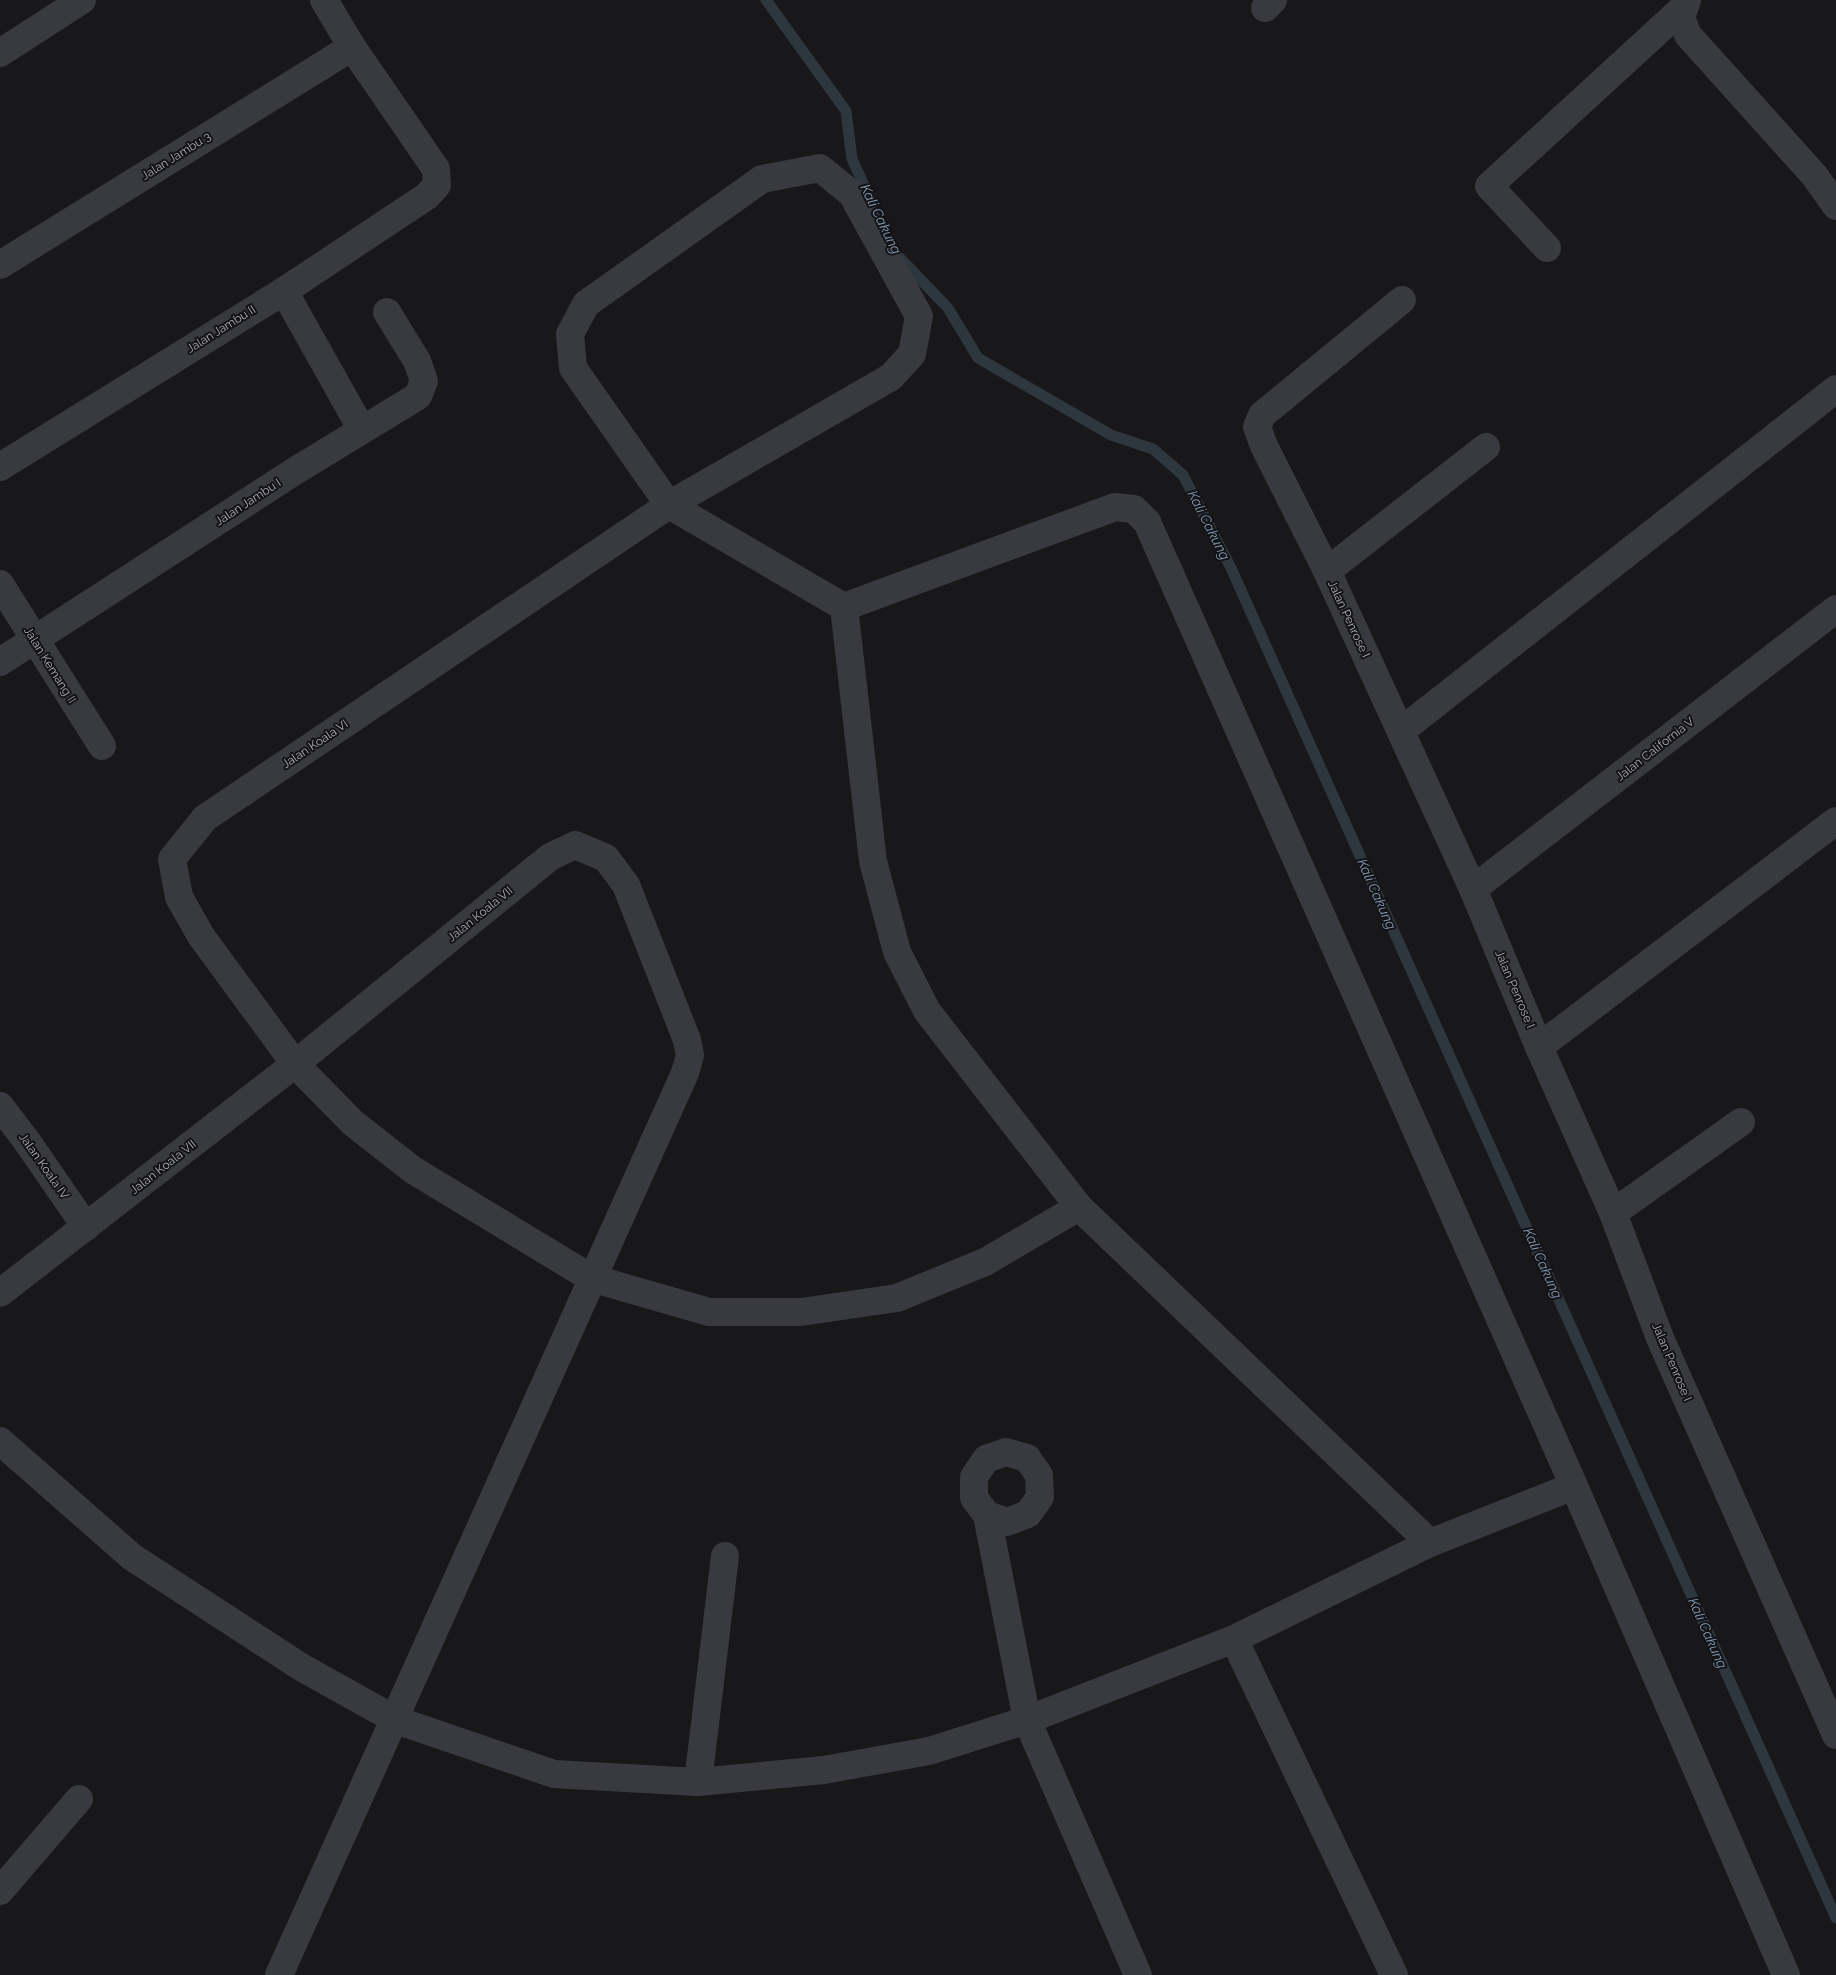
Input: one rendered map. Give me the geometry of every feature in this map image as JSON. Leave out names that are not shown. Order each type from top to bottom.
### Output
[{"type":"street","points":[[0,53],[82,0]]},
{"type":"street","points":[[324,0],[352,47]]},
{"type":"street","points":[[1684,5],[1681,18],[1688,35],[1814,175],[1836,206]]},
{"type":"street","points":[[1547,248],[1489,186],[1684,5]]},
{"type":"street","name":"Jalan Jambu II","points":[[0,467],[284,291],[427,196],[437,185],[436,169],[352,47]]},
{"type":"street","name":"Jalan Jambu 3","points":[[0,266],[352,47]]},
{"type":"street","name":"Jalan Koala VI","points":[[669,505],[573,368],[570,334],[586,304],[762,178],[820,168],[852,194],[919,316],[912,354],[891,377],[669,505],[205,818],[172,859],[178,897],[201,936],[295,1064],[353,1123],[414,1170],[591,1278],[709,1312],[801,1312],[897,1298],[985,1262],[1078,1207]]},
{"type":"street","points":[[284,291],[362,430]]},
{"type":"street","name":"Jalan Penrose I","points":[[1402,300],[1262,415],[1257,427],[1264,446],[1327,571],[1473,890],[1539,1047],[1613,1213],[1660,1338],[1836,1734]]},
{"type":"street","name":"Jalan Jambu I","points":[[0,662],[418,396],[424,381],[417,361],[387,312]]},
{"type":"street","points":[[1401,732],[1836,389]]},
{"type":"street","points":[[1327,571],[1486,447]]},
{"type":"street","points":[[669,505],[844,607]]},
{"type":"street","points":[[844,607],[1115,507],[1134,510],[1147,522],[1574,1486],[1786,1975]]},
{"type":"street","name":"Jalan Kemang II","points":[[0,584],[34,641],[102,746]]},
{"type":"street","points":[[844,607],[873,861],[897,952],[928,1011],[1078,1207],[1430,1543]]},
{"type":"street","name":"Jalan California V","points":[[1473,890],[1836,609]]},
{"type":"street","points":[[1539,1047],[1836,821]]},
{"type":"street","name":"Jalan Koala VII","points":[[0,1293],[295,1064],[550,857],[574,845],[606,858],[626,885],[687,1040],[690,1055],[685,1074],[591,1278],[396,1720],[279,1975]]},
{"type":"street","name":"Jalan Koala IV","points":[[0,1106],[86,1226]]},
{"type":"street","points":[[1613,1213],[1741,1122]]},
{"type":"street","points":[[0,1441],[132,1557],[300,1667],[396,1720],[554,1774],[698,1782],[824,1770],[928,1751],[1027,1720],[1234,1638],[1430,1543],[1574,1486]]},
{"type":"street","points":[[987,1515],[1027,1720],[1138,1975]]},
{"type":"street","points":[[698,1782],[725,1556]]},
{"type":"street","points":[[1234,1638],[1394,1975]]},
{"type":"street","points":[[0,1892],[79,1799]]},
{"type":"waterway","name":"Kali Cakung","points":[[766,0],[846,111],[852,159],[872,203]]},
{"type":"waterway","name":"Kali Cakung","points":[[899,257],[948,308],[978,358],[1111,435],[1153,449],[1183,475],[1231,568],[1836,1918]]}]
